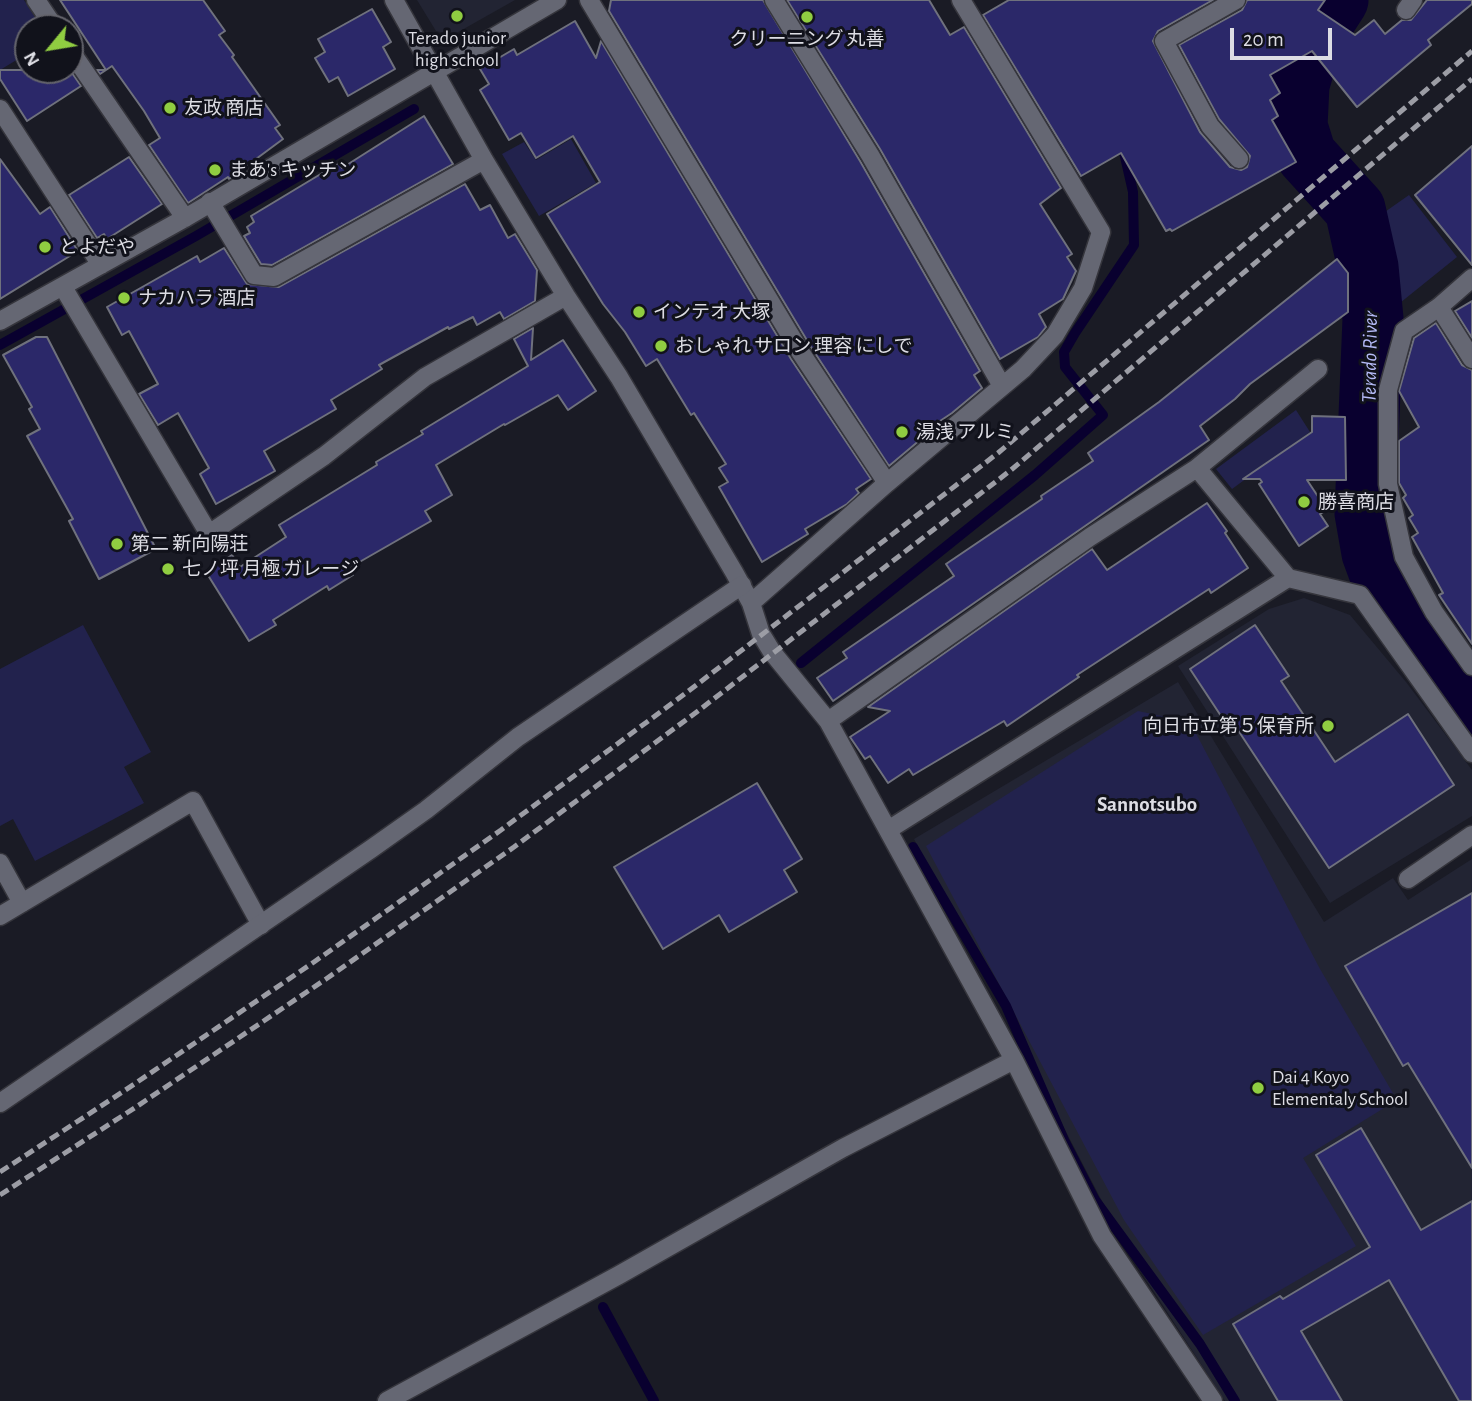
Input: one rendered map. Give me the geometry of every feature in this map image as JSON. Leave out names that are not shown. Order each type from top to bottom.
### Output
[{"type":"street","points":[[394,0],[484,160],[566,296],[619,377],[742,585],[761,634],[772,652],[828,721],[1014,1060],[1102,1236],[1213,1401]]},
{"type":"street","points":[[0,321],[185,218],[557,0]]},
{"type":"street","points":[[589,0],[801,353],[887,483]]},
{"type":"street","points":[[774,0],[870,155],[1002,386]]},
{"type":"street","points":[[751,603],[1002,386],[1055,335],[1083,288],[1101,232],[961,0]]},
{"type":"street","points":[[1236,0],[1214,6],[1164,41],[1210,126],[1239,159]]},
{"type":"street","points":[[84,70],[185,218]]},
{"type":"street","points":[[0,109],[101,265]]},
{"type":"street","points":[[210,202],[254,275],[274,277],[484,160]]},
{"type":"street","points":[[1472,278],[1439,307],[1404,331],[1388,390],[1388,485],[1404,556],[1434,612],[1472,666]]},
{"type":"street","points":[[63,287],[209,534],[324,456],[425,377],[566,296]]},
{"type":"street","points":[[1439,307],[1472,359]]},
{"type":"street","points":[[828,721],[1090,537],[1197,468],[1318,369]]},
{"type":"street","points":[[1197,468],[1288,578],[1360,595],[1472,752]]},
{"type":"street","points":[[888,830],[1288,578]]},
{"type":"street","points":[[0,1103],[426,810],[518,737],[742,585]]},
{"type":"street","points":[[0,916],[193,801],[261,925]]},
{"type":"street","points":[[1408,879],[1472,835]]},
{"type":"street","points":[[0,863],[22,903]]},
{"type":"street","points":[[387,1401],[843,1149],[1014,1060]]},
{"type":"shaded area","points":[[0,0],[24,0],[33,14],[14,14],[14,62],[0,70]]},
{"type":"shaded area","name":"Terado junior high school","points":[[417,0],[515,0],[453,35],[436,31]]},
{"type":"shaded area","points":[[571,139],[596,183],[539,216],[502,154],[524,142],[536,160]]},
{"type":"shaded area","points":[[1409,195],[1457,257],[1385,315],[1384,263],[1372,221]]},
{"type":"shaded area","points":[[1296,410],[1310,432],[1232,489],[1216,469]]},
{"type":"shaded area","name":"向日市立第５保育所","points":[[1304,598],[1350,615],[1406,682],[1472,770],[1472,816],[1330,903],[1178,666],[1269,609]]},
{"type":"shaded area","points":[[83,625],[151,752],[124,767],[144,803],[35,861],[13,819],[0,826],[0,669]]},
{"type":"shaded area","name":"Dai 4 Koyo Elementaly School","points":[[1178,682],[1324,922],[1393,878],[1408,900],[1472,859],[1472,1401],[1225,1401],[1130,1255],[914,839]]},
{"type":"shaded area","name":"Dai 4 Koyo Elementaly School","points":[[1138,711],[1190,722],[1320,969],[1397,1100],[1303,1158],[1356,1246],[1203,1335],[1124,1220],[926,846]]},
{"type":"building","points":[[60,0],[203,0],[225,31],[219,35],[234,55],[232,57],[280,125],[275,128],[283,139],[229,179],[228,177],[188,203],[149,145],[160,138],[112,66],[106,70],[84,37],[84,14],[69,14]]},
{"type":"building","points":[[611,0],[763,0],[860,161],[980,371],[974,375],[982,388],[931,427],[933,429],[889,466],[811,347],[609,11]]},
{"type":"building","points":[[787,0],[929,0],[950,35],[964,27],[1061,188],[1040,204],[1072,254],[1067,257],[1076,271],[1063,299],[1039,314],[1046,327],[1038,337],[1000,359],[880,149]]},
{"type":"building","points":[[1009,0],[1213,0],[1158,31],[1153,41],[1200,132],[1230,167],[1241,170],[1247,167],[1250,156],[1219,119],[1179,45],[1242,10],[1247,0],[1325,0],[1318,10],[1355,35],[1374,20],[1385,34],[1402,20],[1411,20],[1427,0],[1472,0],[1472,4],[1428,40],[1431,45],[1357,107],[1312,51],[1270,75],[1280,93],[1270,100],[1278,116],[1272,120],[1296,162],[1172,231],[1166,231],[1121,153],[1081,176],[983,15]]},
{"type":"building","points":[[372,9],[391,42],[383,47],[395,69],[348,96],[338,77],[329,82],[315,58],[325,52],[318,39]]},
{"type":"building","points":[[575,21],[596,58],[601,41],[791,359],[871,479],[856,489],[859,493],[847,504],[805,529],[808,534],[762,562],[719,487],[728,482],[719,468],[726,464],[694,413],[691,415],[657,359],[646,366],[625,332],[603,304],[547,214],[600,182],[573,136],[536,158],[521,133],[509,140],[480,90],[489,84],[480,69],[514,49],[517,55]]},
{"type":"building","points":[[0,70],[14,70],[14,84],[81,86],[27,121],[0,79]]},
{"type":"building","points":[[424,116],[453,164],[272,265],[261,264],[244,236],[250,233],[247,227],[254,222],[251,216],[339,163],[342,168]]},
{"type":"building","points":[[1472,146],[1472,265],[1415,195]]},
{"type":"building","points":[[129,157],[162,204],[107,239],[104,234],[97,238],[69,195]]},
{"type":"building","points":[[0,159],[40,214],[50,207],[78,251],[0,299]]},
{"type":"building","points":[[465,184],[480,210],[490,205],[508,238],[515,234],[537,270],[535,301],[504,319],[500,312],[477,325],[473,317],[449,329],[448,327],[379,365],[382,369],[331,400],[336,409],[264,451],[275,471],[216,504],[200,474],[209,468],[178,413],[158,425],[139,394],[158,384],[129,331],[122,335],[107,307],[197,256],[200,262],[224,248],[247,284],[279,287]]},
{"type":"building","points":[[1337,259],[1348,273],[1348,312],[1250,384],[1200,426],[1209,440],[833,701],[817,678],[847,658],[843,652],[954,576],[946,564],[1093,461],[1088,453],[1159,402]]},
{"type":"building","points":[[1472,301],[1472,338],[1455,311]]},
{"type":"building","points":[[1436,323],[1462,365],[1472,370],[1472,644],[1439,595],[1443,593],[1412,537],[1418,533],[1409,518],[1413,515],[1403,498],[1406,495],[1399,483],[1399,441],[1419,427],[1399,391],[1414,338]]},
{"type":"building","points":[[533,328],[531,360],[563,340],[596,391],[568,410],[558,395],[436,465],[452,495],[425,511],[431,521],[349,568],[353,575],[329,590],[327,586],[273,620],[276,625],[249,641],[206,572],[232,555],[240,567],[286,537],[279,525],[377,465],[376,462],[423,434],[421,431],[528,366],[514,339]]},
{"type":"building","points":[[36,337],[47,337],[156,549],[99,579],[69,521],[73,519],[27,436],[40,429],[29,409],[32,407],[3,355]]},
{"type":"building","points":[[1312,416],[1345,417],[1346,480],[1307,480],[1327,510],[1320,514],[1328,526],[1299,546],[1259,484],[1262,482],[1260,479],[1243,479],[1312,432]]},
{"type":"building","points":[[1207,503],[1248,568],[1211,593],[1209,589],[1077,675],[1079,677],[1007,726],[1004,721],[913,775],[909,769],[888,783],[870,756],[865,759],[850,737],[890,711],[868,707],[1092,549],[1107,570]]},
{"type":"building","points":[[1255,625],[1289,676],[1281,681],[1335,762],[1408,714],[1454,785],[1329,868],[1228,715],[1223,719],[1190,669]]},
{"type":"building","points":[[757,783],[802,859],[784,870],[797,892],[729,932],[719,915],[663,949],[614,867]]},
{"type":"building","points":[[1472,893],[1472,1168],[1408,1063],[1403,1066],[1345,966]]},
{"type":"building","points":[[1361,1128],[1421,1230],[1472,1201],[1472,1401],[1459,1401],[1389,1280],[1301,1331],[1342,1401],[1278,1401],[1233,1324],[1280,1296],[1283,1299],[1370,1247],[1316,1155]]},
{"type":"waterway","name":"Terado River","points":[[1338,0],[1311,42],[1299,85],[1297,126],[1306,155],[1355,209],[1368,267],[1373,319],[1365,513],[1372,553],[1389,599],[1472,714]]},
{"type":"waterway","points":[[0,345],[196,236],[414,109]]},
{"type":"waterway","points":[[801,663],[1035,475],[1103,415],[1065,367],[1064,352],[1134,245],[1133,192],[1123,148]]},
{"type":"waterway","points":[[913,847],[1006,1006],[1064,1140],[1095,1200],[1200,1344],[1235,1401]]},
{"type":"waterway","points":[[603,1307],[654,1401]]},
{"type":"railway","points":[[0,1172],[314,962],[501,830],[686,693],[998,453],[1472,51]]},
{"type":"railway","points":[[0,1195],[326,979],[514,847],[698,711],[1011,470],[1472,79]]},
{"type":"place","name":"Terado junior high school","points":[[457,16]]},
{"type":"place","name":"クリーニング 丸善","points":[[807,17]]},
{"type":"place","name":"友政 商店","points":[[170,108]]},
{"type":"place","name":"まあ's キッチン","points":[[215,170]]},
{"type":"place","name":"とよだや","points":[[45,247]]},
{"type":"place","name":"ナカハラ 酒店","points":[[124,298]]},
{"type":"place","name":"インテオ 大塚","points":[[639,312]]},
{"type":"place","name":"おしゃれ サロン 理容 にしで","points":[[661,346]]},
{"type":"place","name":"湯浅 アルミ","points":[[902,432]]},
{"type":"place","name":"勝喜商店","points":[[1304,502]]},
{"type":"place","name":"第二 新向陽荘","points":[[117,544]]},
{"type":"place","name":"七ノ坪 月極 ガレージ","points":[[168,569]]},
{"type":"place","name":"向日市立第５保育所","points":[[1328,726]]},
{"type":"place","name":"Dai 4 Koyo Elementaly School","points":[[1258,1088]]},
{"type":"district","name":"Sannotsubo","points":[[1147,805]]}]
